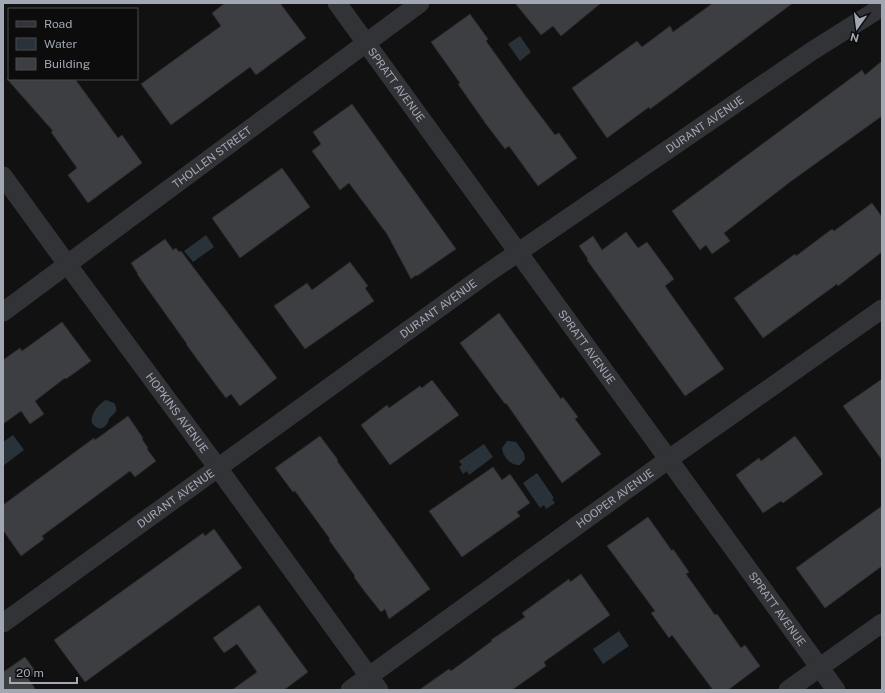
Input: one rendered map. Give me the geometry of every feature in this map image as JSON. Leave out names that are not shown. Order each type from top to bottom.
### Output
[{"type":"street","name":"SPRATT AVENUE","points":[[338,3],[836,690]]},
{"type":"street","name":"THOLLEN STREET","points":[[3,312],[420,3]]},
{"type":"street","name":"DURANT AVENUE","points":[[3,623],[482,277],[812,51],[882,7]]},
{"type":"street","name":"HOPKINS AVENUE","points":[[3,176],[374,683]]},
{"type":"street","name":"HOOPER AVENUE","points":[[350,690],[374,683],[669,459],[882,309]]},
{"type":"street","points":[[788,690],[882,623]]},
{"type":"water","points":[[520,36],[531,52],[520,61],[508,44]]},
{"type":"water","points":[[206,235],[214,247],[193,262],[184,251]]},
{"type":"water","points":[[106,400],[114,403],[116,406],[116,411],[103,428],[99,428],[92,423],[93,413]]},
{"type":"water","points":[[13,435],[24,450],[3,466],[3,442]]},
{"type":"water","points":[[507,441],[516,442],[524,453],[525,459],[520,465],[514,464],[504,455],[502,448]]},
{"type":"water","points":[[484,444],[493,457],[469,475],[467,471],[463,474],[459,467],[462,465],[459,461]]},
{"type":"water","points":[[537,473],[554,498],[552,499],[555,503],[546,509],[544,505],[540,508],[523,483]]},
{"type":"water","points":[[619,631],[629,646],[603,664],[593,649]]},
{"type":"building","points":[[225,3],[280,3],[306,38],[256,75],[250,67],[171,125],[141,84],[221,26],[212,13]]},
{"type":"building","points":[[515,3],[601,3],[561,36],[553,26],[541,35]]},
{"type":"building","points":[[713,3],[793,3],[650,109],[649,107],[607,138],[572,88],[637,41],[642,47],[670,26],[673,32]]},
{"type":"building","points":[[470,14],[488,39],[486,41],[524,94],[555,135],[559,133],[577,158],[538,186],[509,146],[505,149],[486,124],[458,84],[460,83],[431,42]]},
{"type":"building","points":[[882,61],[882,116],[790,182],[724,233],[730,241],[712,254],[706,245],[700,250],[672,211],[862,70],[865,75]]},
{"type":"building","points":[[7,79],[76,80],[118,138],[122,135],[142,163],[88,203],[68,175],[77,168],[51,132],[53,131]]},
{"type":"building","points":[[352,104],[456,249],[411,279],[387,234],[349,183],[340,190],[312,151],[321,144],[313,132]]},
{"type":"building","points":[[282,168],[310,207],[240,258],[212,218]]},
{"type":"building","points":[[872,203],[882,217],[882,252],[838,286],[837,284],[763,338],[734,298],[795,254],[796,256],[832,229],[834,231]]},
{"type":"building","points":[[626,232],[638,248],[647,242],[674,279],[665,286],[724,369],[685,396],[587,260],[588,259],[579,246],[593,236],[602,250]]},
{"type":"building","points":[[165,239],[173,250],[176,248],[179,252],[181,251],[277,378],[240,406],[231,394],[226,398],[216,385],[137,274],[131,263]]},
{"type":"building","points":[[350,262],[368,286],[365,288],[374,301],[305,349],[274,306],[307,283],[312,290]]},
{"type":"building","points":[[499,313],[561,399],[563,397],[578,417],[575,419],[601,454],[562,483],[506,403],[505,404],[460,343]]},
{"type":"building","points":[[62,322],[91,361],[66,379],[65,378],[35,401],[44,414],[30,424],[21,411],[3,424],[3,360],[20,348],[22,351]]},
{"type":"building","points":[[882,379],[882,460],[843,406]]},
{"type":"building","points":[[432,380],[459,415],[390,465],[361,425],[387,405],[389,408],[420,386],[422,388]]},
{"type":"building","points":[[128,416],[143,438],[142,439],[148,448],[147,449],[156,461],[135,477],[130,471],[42,536],[44,539],[21,556],[3,530],[3,505],[94,438],[95,440]]},
{"type":"building","points":[[320,436],[430,589],[389,619],[385,609],[381,612],[365,592],[329,540],[330,539],[295,491],[293,492],[275,468]]},
{"type":"building","points":[[795,436],[823,474],[783,503],[781,501],[763,513],[736,475],[759,458],[761,461]]},
{"type":"building","points":[[493,467],[502,480],[510,474],[530,503],[517,512],[520,516],[462,557],[429,511]]},
{"type":"building","points":[[882,506],[882,566],[825,608],[796,568]]},
{"type":"building","points":[[648,517],[689,572],[686,574],[715,615],[717,614],[741,648],[745,645],[760,666],[728,690],[713,690],[672,635],[669,638],[651,613],[655,611],[607,546]]},
{"type":"building","points":[[214,529],[242,568],[85,682],[54,640],[203,533],[205,536]]},
{"type":"building","points":[[581,574],[610,615],[544,662],[546,666],[512,690],[419,690],[449,669],[451,671],[492,641],[491,640],[525,617],[522,613],[569,579],[570,582]]},
{"type":"building","points":[[259,605],[308,672],[284,690],[232,690],[257,672],[237,644],[224,653],[213,638]]},
{"type":"building","points":[[25,657],[36,672],[28,678],[36,690],[3,690],[3,672]]}]
